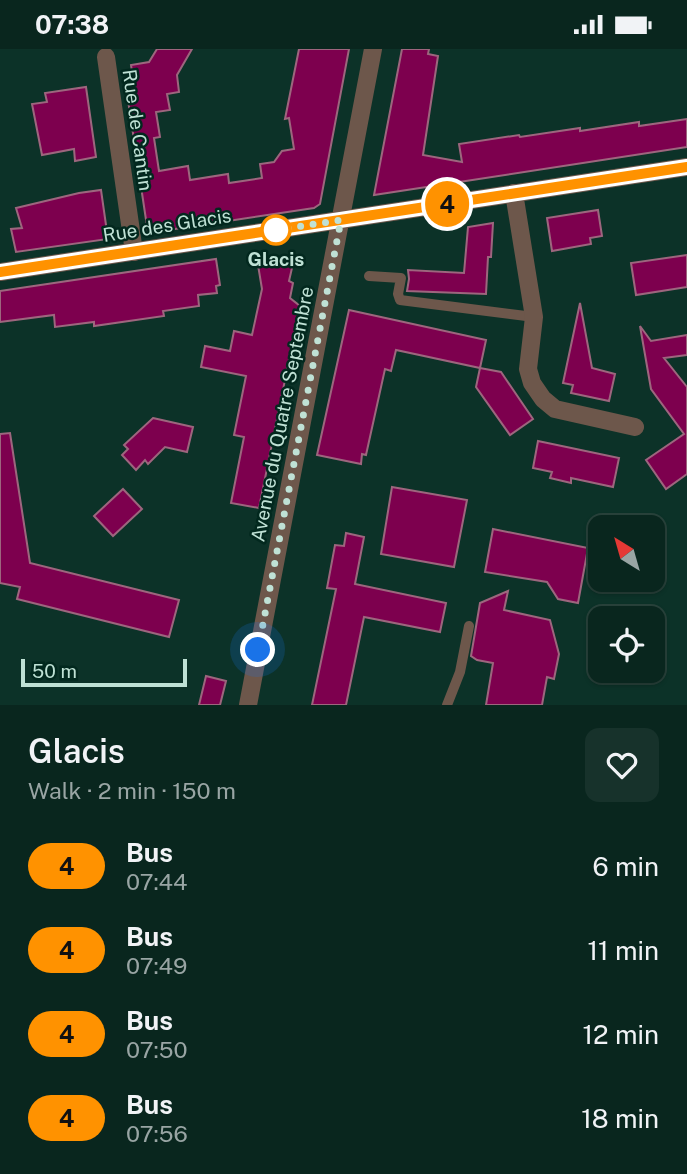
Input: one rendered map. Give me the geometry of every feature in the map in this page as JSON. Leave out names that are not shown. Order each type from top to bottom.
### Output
[{"type":"street","name":"Avenue du Quatre Septembre","points":[[248,705],[373,49]]},
{"type":"street","name":"Rue de Cantin","points":[[106,57],[134,252]]},
{"type":"street","name":"Rue des Glacis","points":[[0,272],[687,167]]},
{"type":"street","points":[[514,193],[534,317],[528,369],[532,383],[542,399],[562,412],[635,427]]},
{"type":"lane","points":[[369,276],[401,278],[398,294],[400,300],[534,317]]},
{"type":"lane","points":[[447,705],[460,672],[469,626]]},
{"type":"building","points":[[157,49],[192,49],[177,75],[179,92],[167,94],[170,110],[156,112],[160,137],[154,138],[159,171],[188,166],[190,180],[228,174],[229,183],[262,178],[260,164],[274,162],[282,151],[294,149],[289,118],[285,119],[299,49],[349,49],[320,204],[314,208],[148,233],[128,100],[136,99],[131,65],[149,62]]},
{"type":"building","points":[[402,49],[429,49],[428,54],[438,56],[423,155],[462,162],[459,144],[580,128],[580,131],[639,122],[639,126],[687,119],[687,147],[374,195]]},
{"type":"building","points":[[86,87],[96,157],[75,161],[74,149],[42,155],[32,104],[47,102],[45,93]]},
{"type":"building","points":[[101,190],[108,239],[16,252],[11,229],[22,228],[16,208]]},
{"type":"building","points":[[598,210],[602,236],[590,238],[591,244],[552,251],[547,218]]},
{"type":"building","points":[[493,223],[486,294],[407,291],[408,270],[464,273],[468,227]]},
{"type":"building","points":[[687,255],[687,287],[636,295],[631,263]]},
{"type":"building","points":[[216,259],[220,285],[216,286],[217,293],[198,295],[199,306],[163,311],[164,316],[94,326],[94,322],[55,327],[54,315],[0,322],[0,291]]},
{"type":"building","points":[[287,260],[292,268],[289,281],[293,283],[290,298],[300,306],[259,508],[231,503],[244,437],[234,435],[246,376],[201,367],[205,346],[230,351],[234,331],[252,335],[262,289],[258,265]]},
{"type":"building","points":[[580,303],[592,368],[615,374],[609,401],[571,393],[573,385],[563,383]]},
{"type":"building","points":[[349,310],[486,340],[480,368],[396,350],[391,371],[385,369],[366,455],[362,454],[361,464],[317,455]]},
{"type":"building","points":[[640,326],[651,341],[687,335],[687,355],[664,358],[687,387],[687,474],[666,489],[646,460],[684,434],[651,389]]},
{"type":"building","points":[[480,368],[501,372],[533,419],[510,435],[476,387]]},
{"type":"building","points":[[153,418],[193,427],[187,452],[165,447],[148,464],[145,460],[136,470],[122,455],[128,449],[124,445]]},
{"type":"building","points":[[10,433],[30,563],[179,600],[169,637],[17,599],[20,587],[0,583],[0,434]]},
{"type":"building","points":[[538,441],[619,458],[613,487],[571,478],[571,483],[550,478],[552,472],[533,468]]},
{"type":"building","points":[[392,487],[467,500],[454,567],[381,554]]},
{"type":"building","points":[[123,489],[142,509],[113,536],[94,516]]},
{"type":"building","points":[[493,529],[588,548],[578,603],[558,599],[547,582],[485,572]]},
{"type":"building","points":[[346,533],[364,537],[355,584],[446,603],[440,632],[364,617],[346,705],[312,705],[336,589],[327,588],[335,545],[344,546]]},
{"type":"building","points":[[508,591],[504,610],[550,620],[559,654],[554,679],[547,677],[542,705],[486,705],[493,663],[471,656],[480,603]]},
{"type":"building","points":[[206,676],[226,681],[220,705],[199,705]]},
{"type":"bus line","name":"4","points":[[0,272],[687,167]]},
{"type":"place","name":"Glacis","points":[[276,230]]},
{"type":"route","points":[[258,650],[341,220],[276,230]]}]
